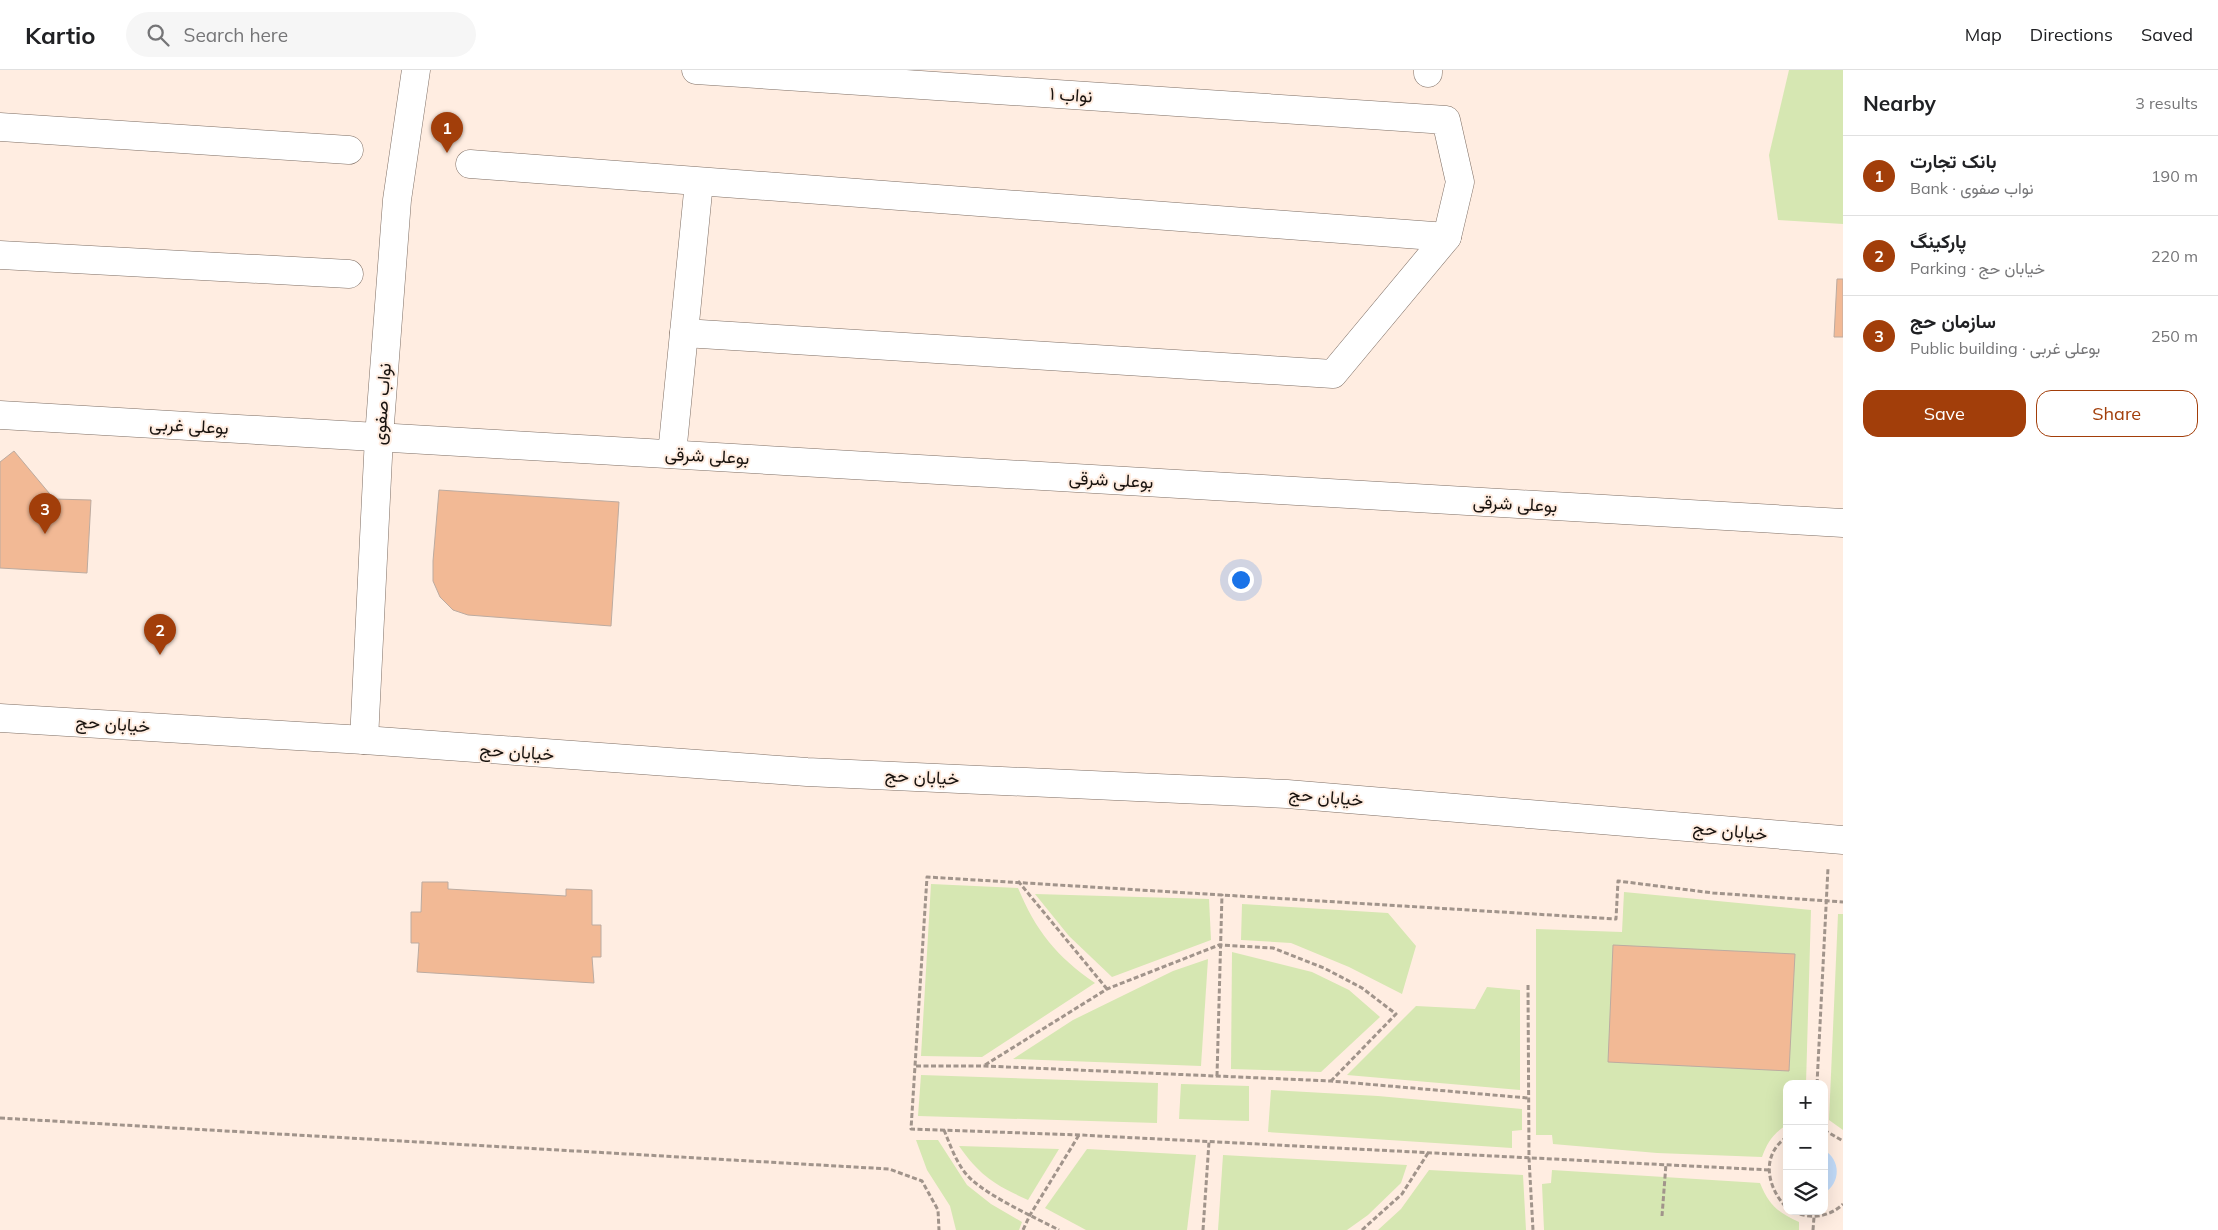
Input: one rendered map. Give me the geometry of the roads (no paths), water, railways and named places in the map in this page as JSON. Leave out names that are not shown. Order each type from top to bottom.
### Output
[{"type":"street","name":"نواب صفوی","points":[[364,740],[379,437],[397,200],[416,70]]},
{"type":"street","name":"نواب ۱","points":[[696,70],[1446,120],[1460,182],[1447,237]]},
{"type":"street","points":[[0,127],[349,150]]},
{"type":"street","points":[[470,164],[1447,237]]},
{"type":"street","points":[[672,454],[699,182]]},
{"type":"street","points":[[684,333],[1333,374],[1447,237]]},
{"type":"street","points":[[0,255],[349,274]]},
{"type":"street","name":"بوعلی غربی","points":[[0,415],[379,437]]},
{"type":"street","name":"بوعلی شرقی","points":[[379,437],[1843,523]]},
{"type":"street","name":"خیابان حج","points":[[0,718],[364,740],[807,772],[1287,794],[1836,840]]},
{"type":"water","points":[[1828,1153],[1834,1160],[1837,1172],[1828,1190]]},
{"type":"place","name":"بانک تجارت","points":[[447,153]]},
{"type":"place","name":"سازمان حج","points":[[45,534]]},
{"type":"place","name":"پارکینگ","points":[[160,655]]}]
